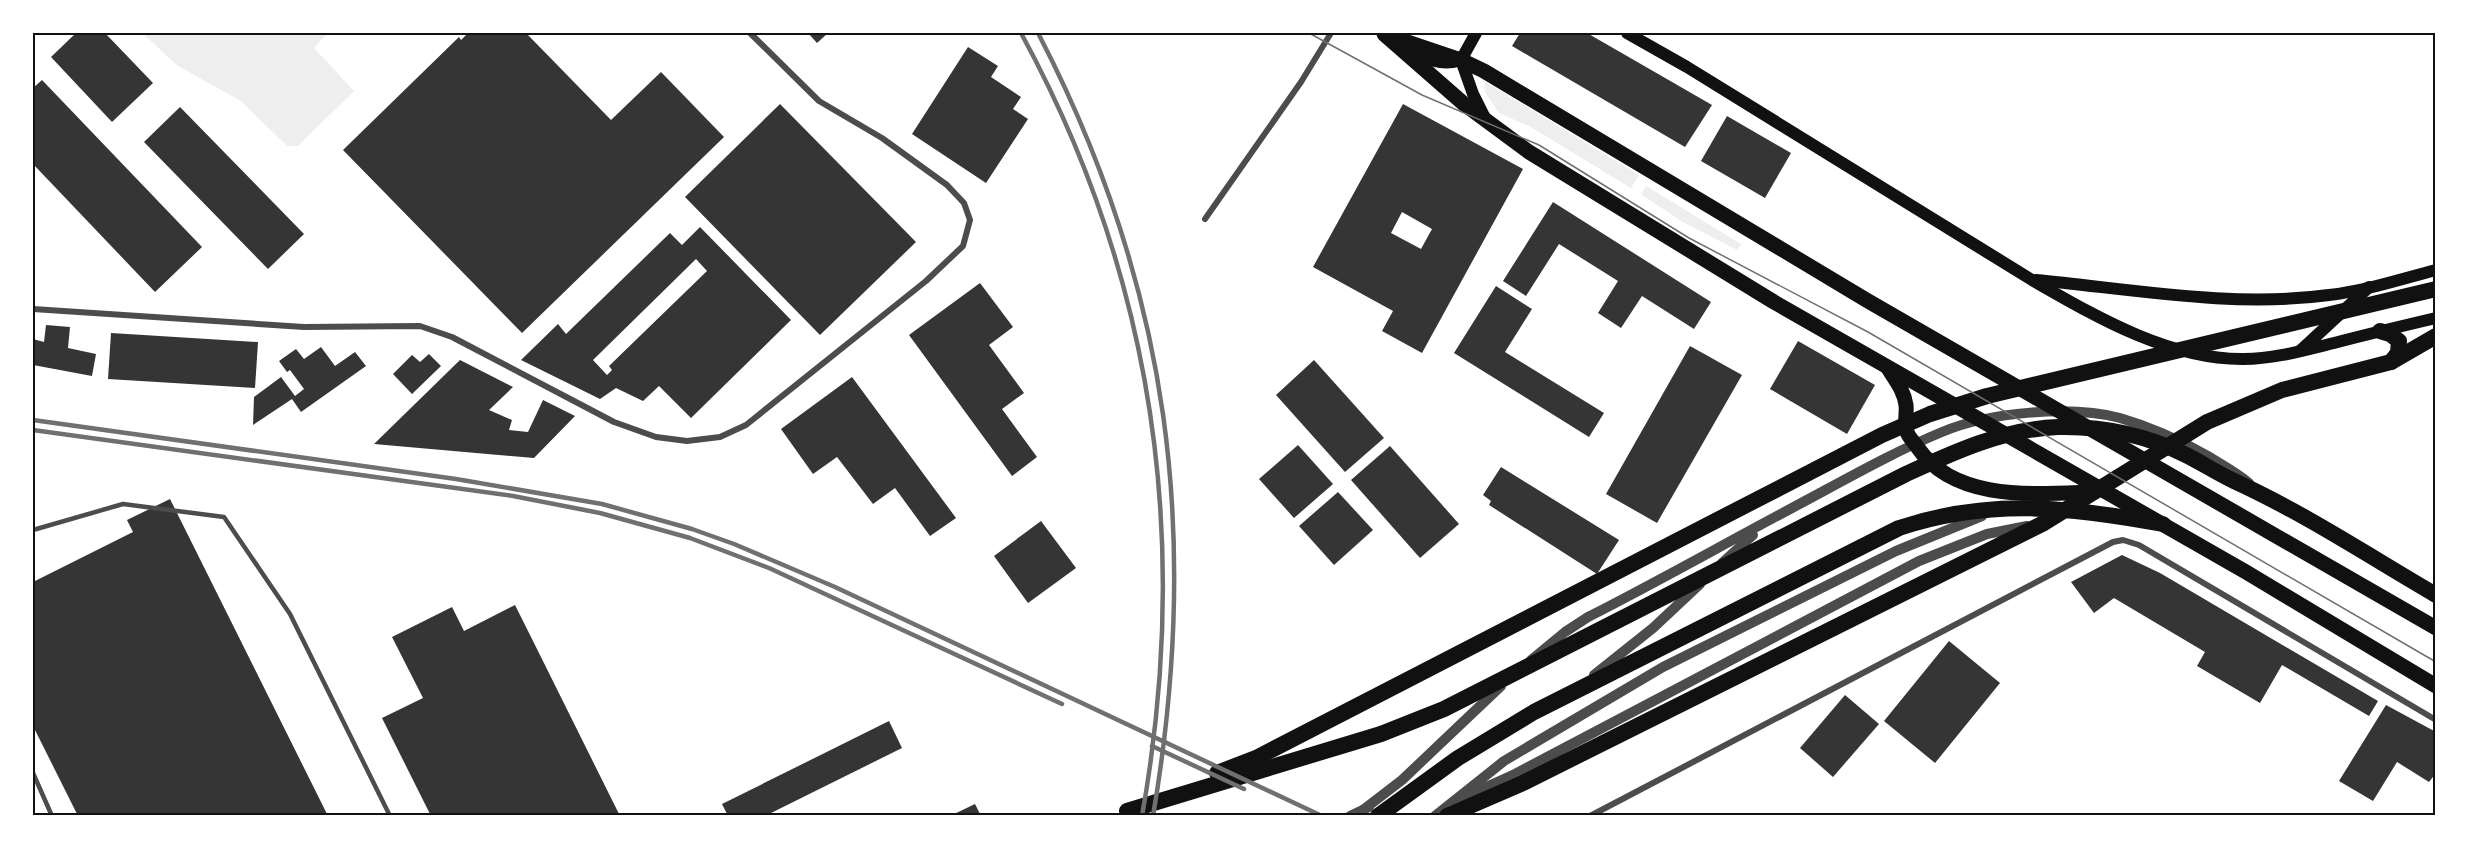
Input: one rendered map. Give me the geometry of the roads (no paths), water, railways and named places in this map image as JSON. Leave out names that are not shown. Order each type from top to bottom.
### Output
[{"type":"highway","points":[[1122,814],[1256,758],[1882,435],[1930,414],[1987,396],[2436,289]]},
{"type":"highway","points":[[2380,331],[2390,334],[2398,341],[2398,353],[2391,362]]},
{"type":"highway","points":[[1450,809],[1523,783],[2044,523],[2207,422],[2282,390],[2391,362],[2436,336]]},
{"type":"highway","points":[[1122,814],[1381,734],[1444,709],[1906,474],[1995,437],[2056,428],[2102,429],[2131,435],[2183,454],[2234,481],[2257,490],[2436,595]]},
{"type":"highway","points":[[1371,813],[1534,712],[1899,528],[1937,516],[2002,508],[2078,510],[2163,524]]},
{"type":"main road","points":[[1476,33],[1461,60],[1487,121]]},
{"type":"main road","points":[[1627,33],[1707,79],[2032,280],[2084,310],[2134,334],[2199,355],[2244,359],[2299,351],[2436,318]]},
{"type":"main road","points":[[1385,35],[1461,60],[1524,94],[1848,290],[2436,628]]},
{"type":"main road","points":[[1385,35],[1487,121],[1529,152],[1774,302],[2246,572],[2436,686]]},
{"type":"main road","points":[[2032,280],[2228,299],[2330,295],[2436,270]]},
{"type":"main road","points":[[2299,351],[2370,286]]},
{"type":"main road","points":[[1886,366],[1902,390],[1906,405],[1907,432],[1922,454],[1941,473],[1971,485],[2000,490],[2044,494],[2093,492]]},
{"type":"street","points":[[33,309],[304,327],[420,326],[452,337],[614,422],[656,437],[687,441],[720,437],[746,425],[926,281],[963,246],[970,220],[964,203],[947,185],[882,138],[819,101],[750,33]]},
{"type":"street","points":[[1205,219],[1301,82],[1331,33]]},
{"type":"street","points":[[1943,431],[1987,396]]},
{"type":"street","points":[[1371,813],[1468,715],[1542,649],[1580,622],[1836,484],[1943,431],[2018,413],[2074,413],[2118,418],[2192,447],[2238,473],[2257,490]]},
{"type":"street","points":[[1350,816],[1371,813],[1411,787],[1556,703],[1653,628],[1745,541],[1767,525],[1860,478],[1880,465],[1898,446],[1907,432]]},
{"type":"street","points":[[1450,809],[1504,761],[1663,667],[1896,551],[2002,508]]},
{"type":"street","points":[[1435,816],[1919,561],[1987,534],[2044,523]]},
{"type":"street","points":[[1590,816],[2113,542],[2123,540],[2139,545],[2436,720]]},
{"type":"lane","points":[[33,530],[123,504],[224,517],[290,614],[390,816]]},
{"type":"lane","points":[[33,773],[52,816]]},
{"type":"tram line","points":[[1309,33],[1422,95],[1539,145],[1689,238],[1868,332],[2436,662]]},
{"type":"railway","points":[[1021,33],[1067,126],[1103,220],[1131,316],[1150,414],[1161,512],[1163,612],[1156,713],[1142,816]]},
{"type":"railway","points":[[1038,33],[1083,128],[1118,223],[1145,318],[1163,414],[1173,512],[1174,611],[1167,712],[1153,816]]},
{"type":"railway","points":[[33,420],[456,479],[602,504],[692,529],[734,544],[835,587],[1322,816]]},
{"type":"railway","points":[[33,430],[513,496],[600,513],[690,538],[769,568],[1062,704]]},
{"type":"railway","points":[[1152,746],[1244,789]]}]
